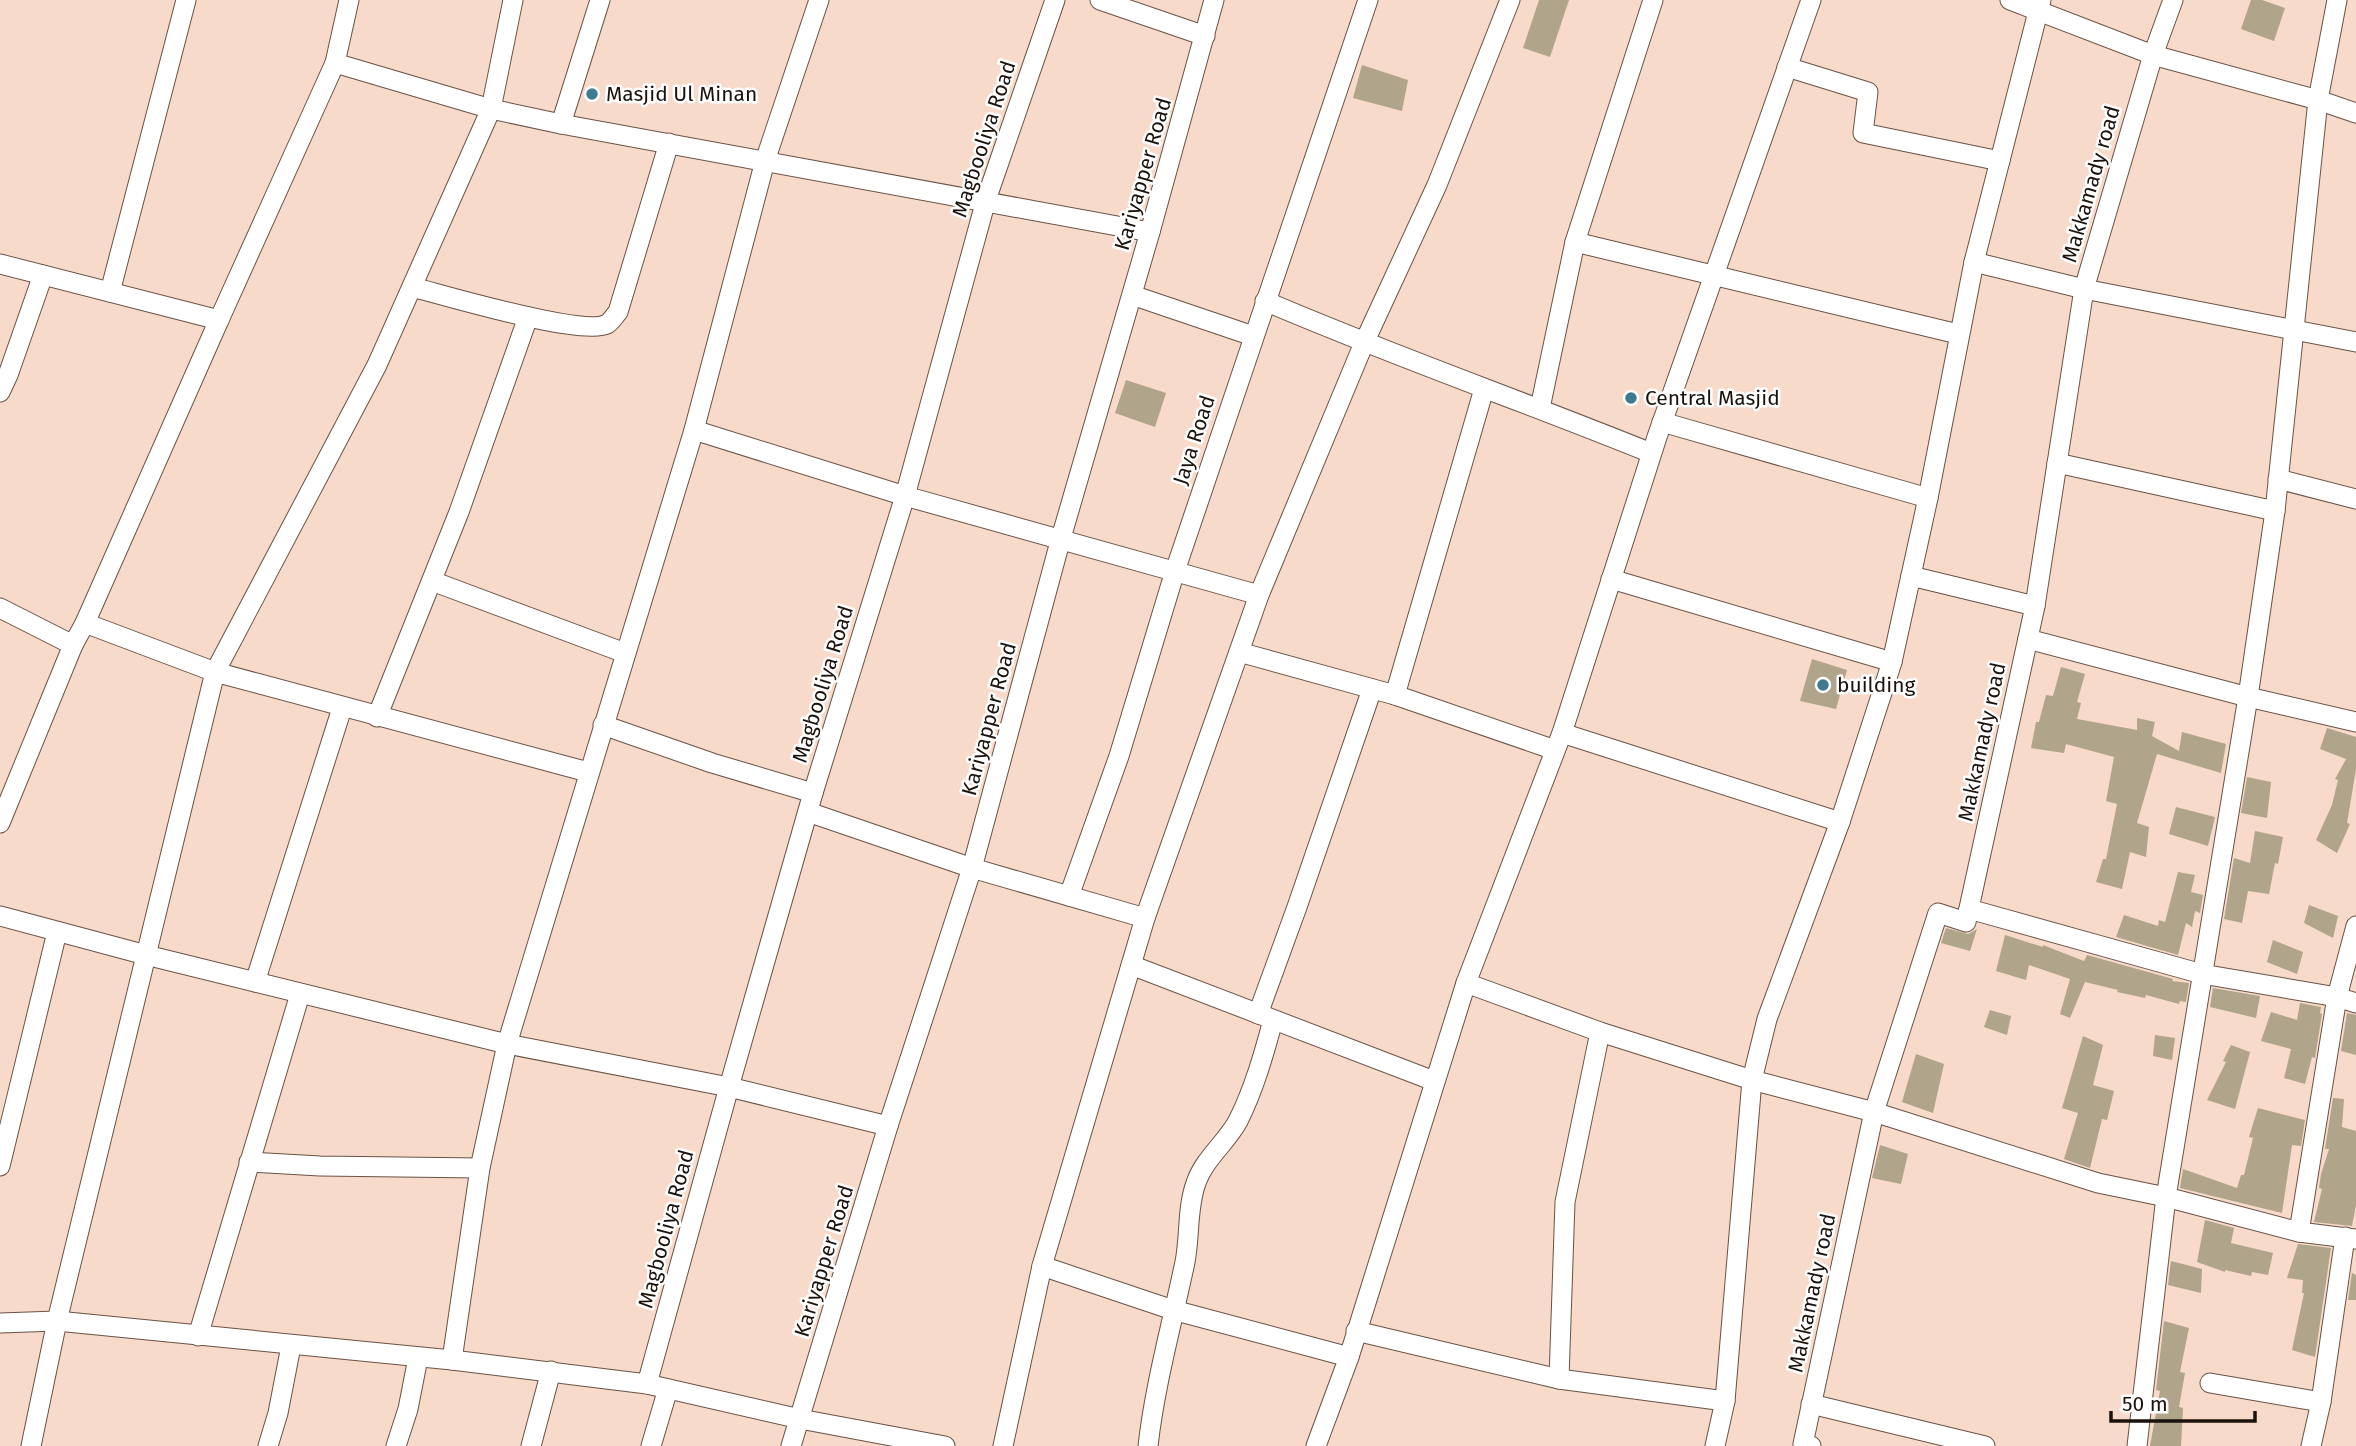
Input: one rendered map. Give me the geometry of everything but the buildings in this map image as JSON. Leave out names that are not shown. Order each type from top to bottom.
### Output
[{"type":"street","points":[[110,292],[186,0]]},
{"type":"street","points":[[0,823],[7,786],[85,623],[335,63],[349,0]]},
{"type":"street","points":[[31,1446],[57,1321],[215,672],[377,365],[491,109],[513,0]]},
{"type":"street","points":[[561,124],[600,0]]},
{"type":"street","points":[[452,1360],[480,1167],[506,1044],[694,430],[765,161],[819,0]]},
{"type":"street","name":"Magbooliya Road","points":[[647,1384],[810,803],[905,496],[986,200],[1055,0]]},
{"type":"street","points":[[1100,0],[1205,36]]},
{"type":"street","name":"Kariyapper Road","points":[[792,1446],[888,1126],[972,868],[1061,538],[1214,0]]},
{"type":"street","name":"Jaya Road","points":[[1069,896],[1119,756],[1175,570],[1368,0]]},
{"type":"street","points":[[1003,1446],[1042,1266],[1145,918],[1259,595],[1364,343],[1437,185],[1510,0]]},
{"type":"street","points":[[1540,408],[1575,242],[1653,0]]},
{"type":"street","points":[[1316,1446],[1349,1357],[1466,983],[1558,742],[1651,453],[1811,0]]},
{"type":"street","points":[[2010,0],[2040,5],[2153,55],[2356,113]]},
{"type":"street","name":"Makkamady road","points":[[1811,1446],[1802,1444],[1874,1112],[1938,913],[1966,922],[2035,606],[2084,289],[2153,55],[2173,0]]},
{"type":"street","points":[[2137,1446],[2166,1198],[2248,697],[2274,511],[2318,100],[2337,0]]},
{"type":"street","points":[[1715,1446],[1725,1401],[1752,1080],[1767,1019],[1840,822],[1892,662],[1928,498],[1974,262],[2040,5]]},
{"type":"street","points":[[335,63],[491,109],[561,124],[1150,232]]},
{"type":"street","points":[[1787,67],[1868,92],[1863,133],[2000,161]]},
{"type":"street","points":[[412,287],[528,317],[591,327],[607,324],[618,312],[669,143]]},
{"type":"street","points":[[1575,242],[1958,334]]},
{"type":"street","points":[[1974,262],[2084,289],[2356,342]]},
{"type":"street","points":[[0,264],[219,320]]},
{"type":"street","points":[[0,392],[43,275]]},
{"type":"street","points":[[1132,295],[1253,337]]},
{"type":"street","points":[[1265,301],[1364,343],[1540,408],[1651,453]]},
{"type":"street","points":[[377,717],[459,512],[528,317]]},
{"type":"street","points":[[1395,695],[1484,389]]},
{"type":"street","points":[[1662,422],[1928,498]]},
{"type":"street","points":[[694,430],[905,496],[1259,595]]},
{"type":"street","points":[[2057,463],[2274,511]]},
{"type":"street","points":[[2278,479],[2356,499]]},
{"type":"street","points":[[1911,576],[2035,606]]},
{"type":"street","points":[[1611,579],[1892,662]]},
{"type":"street","points":[[432,581],[625,653]]},
{"type":"street","points":[[0,608],[73,645]]},
{"type":"street","points":[[85,623],[215,672],[588,772]]},
{"type":"street","points":[[2028,639],[2248,697],[2356,722]]},
{"type":"street","points":[[1239,652],[1840,822]]},
{"type":"street","points":[[1148,1446],[1152,1411],[1185,1260],[1195,1184],[1204,1166],[1237,1122],[1253,1087],[1265,1017],[1297,907],[1372,689]]},
{"type":"street","points":[[255,982],[342,708]]},
{"type":"street","points":[[603,725],[712,763],[972,868],[1145,918]]},
{"type":"street","points":[[1969,909],[2202,974],[2347,1000]]},
{"type":"street","points":[[0,916],[146,956],[506,1044],[729,1087],[888,1126]]},
{"type":"street","points":[[2299,1232],[2347,1000],[2356,926]]},
{"type":"street","points":[[0,1166],[57,932]]},
{"type":"street","points":[[1131,965],[1434,1082]]},
{"type":"street","points":[[1466,983],[1600,1032],[1752,1080],[1874,1112],[2098,1183],[2299,1232],[2351,1238],[2311,1446]]},
{"type":"street","points":[[198,1336],[300,993]]},
{"type":"street","points":[[1559,1379],[1565,1202],[1600,1032]]},
{"type":"street","points":[[249,1162],[320,1166],[480,1167]]},
{"type":"street","points":[[1042,1266],[1173,1310],[1349,1357]]},
{"type":"street","points":[[0,1323],[57,1321],[551,1371],[647,1384],[800,1419],[945,1446]]},
{"type":"street","points":[[1356,1331],[1559,1379],[1725,1401]]},
{"type":"street","points":[[268,1446],[278,1413],[291,1346]]},
{"type":"street","points":[[396,1446],[408,1409],[418,1358]]},
{"type":"street","points":[[531,1446],[551,1371]]},
{"type":"street","points":[[2210,1383],[2321,1402]]},
{"type":"street","points":[[651,1446],[668,1389]]},
{"type":"street","points":[[1811,1404],[1985,1446]]},
{"type":"place","name":"Masjid Ul Minan","points":[[592,94]]},
{"type":"place","name":"Central Masjid","points":[[1631,398]]},
{"type":"place","name":"building","points":[[1823,685]]}]
